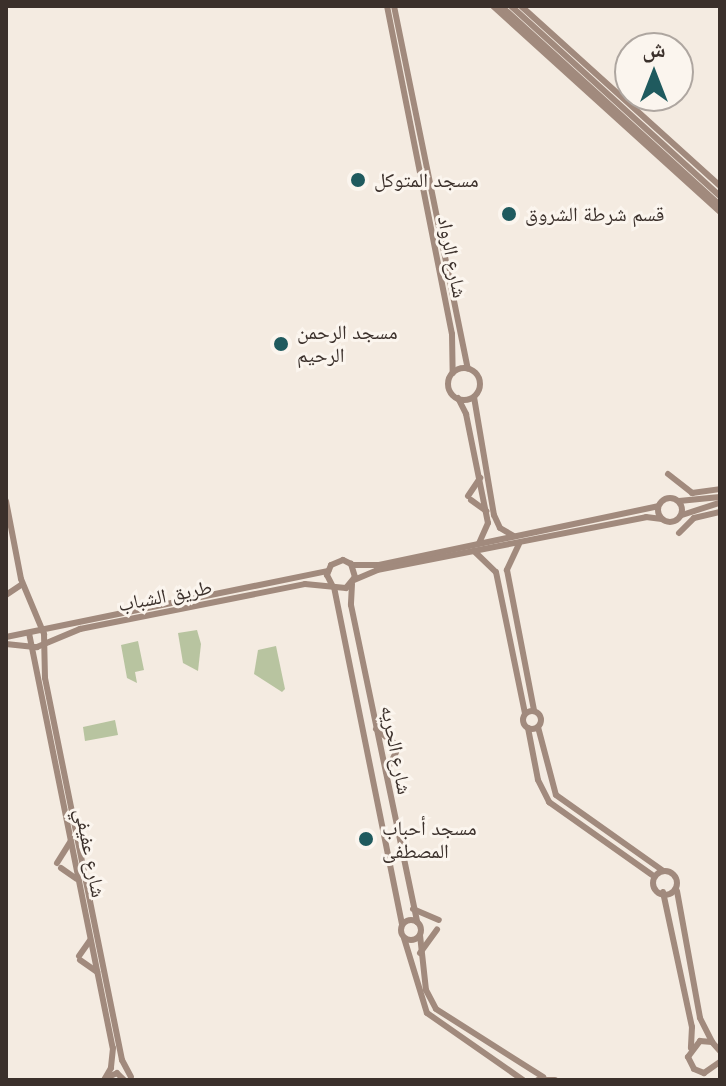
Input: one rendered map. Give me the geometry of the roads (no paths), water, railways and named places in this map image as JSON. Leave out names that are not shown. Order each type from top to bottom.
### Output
[{"type":"street","name":"شارع الرواد","points":[[387,6],[435,234],[452,334],[453,373]]},
{"type":"street","name":"شارع الرواد","points":[[394,6],[403,75]]},
{"type":"street","points":[[493,6],[700,183],[720,196]]},
{"type":"street","points":[[501,6],[720,212]]},
{"type":"street","points":[[511,6],[681,156],[720,186]]},
{"type":"street","points":[[521,6],[681,156],[700,183]]},
{"type":"street","points":[[709,190],[720,205]]},
{"type":"street","name":"شارع الرواد","points":[[435,234],[468,369]]},
{"type":"street","points":[[353,581],[377,570],[474,548],[487,531],[489,514],[474,397],[480,381],[468,369],[453,373],[449,388],[466,414],[489,514]]},
{"type":"street","points":[[458,398],[474,397]]},
{"type":"street","points":[[668,474],[688,492],[720,489]]},
{"type":"street","points":[[480,478],[470,498],[504,531],[519,539],[662,519],[674,522],[682,515],[720,503]]},
{"type":"street","points":[[352,565],[372,566],[519,539],[658,506],[668,498],[679,501],[720,497]]},
{"type":"street","points":[[6,501],[22,583],[43,630]]},
{"type":"street","points":[[679,501],[682,515]]},
{"type":"street","points":[[658,506],[662,519]]},
{"type":"street","points":[[679,533],[694,518],[720,512]]},
{"type":"street","points":[[519,539],[508,559],[508,577],[534,710],[541,717],[538,727],[556,795],[675,881],[702,1025],[720,1051]]},
{"type":"street","points":[[474,548],[490,561],[498,578],[528,728],[547,799],[652,875],[663,892],[670,912],[692,1027],[689,1062],[702,1080]]},
{"type":"street","name":"طريق الشباب","points":[[6,637],[328,571],[339,560],[352,565]]},
{"type":"street","name":"شارع الحريه","points":[[352,565],[351,605],[411,908],[420,935]]},
{"type":"street","name":"شارع الحريه","points":[[328,571],[342,607],[400,900],[404,938]]},
{"type":"street","points":[[498,578],[508,577]]},
{"type":"street","name":"طريق الشباب","points":[[6,644],[44,645],[80,629],[305,584],[333,586],[353,581]]},
{"type":"street","points":[[6,595],[19,591],[22,583]]},
{"type":"street","points":[[342,607],[351,605]]},
{"type":"street","points":[[506,617],[516,615]]},
{"type":"street","name":"شارع عفيفي","points":[[43,630],[44,645],[40,660],[125,1076]]},
{"type":"street","name":"شارع عفيفي","points":[[29,633],[29,647],[40,660]]},
{"type":"street","points":[[525,713],[534,710]]},
{"type":"street","points":[[364,720],[373,718]]},
{"type":"street","points":[[528,728],[538,727]]},
{"type":"street","points":[[376,729],[396,748],[385,779],[377,784]]},
{"type":"street","name":"شارع عفيفي","points":[[57,751],[71,839],[114,1055],[104,1080]]},
{"type":"street","points":[[71,839],[59,865],[80,883]]},
{"type":"street","points":[[638,864],[645,857]]},
{"type":"street","points":[[652,875],[662,870]]},
{"type":"street","points":[[663,892],[677,891]]},
{"type":"street","points":[[400,900],[409,898]]},
{"type":"street","points":[[411,908],[439,920]]},
{"type":"street","points":[[670,912],[679,910]]},
{"type":"street","points":[[402,924],[417,922]]},
{"type":"street","points":[[420,953],[437,930]]},
{"type":"street","points":[[523,1080],[431,1018],[420,1001],[404,938],[420,935],[421,963],[436,1009],[540,1078],[555,1080]]},
{"type":"street","points":[[90,936],[80,958],[98,973]]},
{"type":"street","points":[[412,965],[421,963]]},
{"type":"street","points":[[692,1027],[702,1025]]},
{"type":"street","points":[[691,1048],[700,1041],[712,1042]]},
{"type":"street","points":[[696,1071],[718,1066]]},
{"type":"street","points":[[713,1080],[718,1066]]},
{"type":"street","points":[[104,1080],[114,1073],[125,1076]]},
{"type":"place","name":"مسجد المتوكل","points":[[358,180]]},
{"type":"place","name":"قسم شرطة الشروق","points":[[509,214]]},
{"type":"place","name":"مسجد الرحمن الرحيم","points":[[281,344]]},
{"type":"place","name":"مسجد أحباب المصطفى","points":[[366,839]]}]
